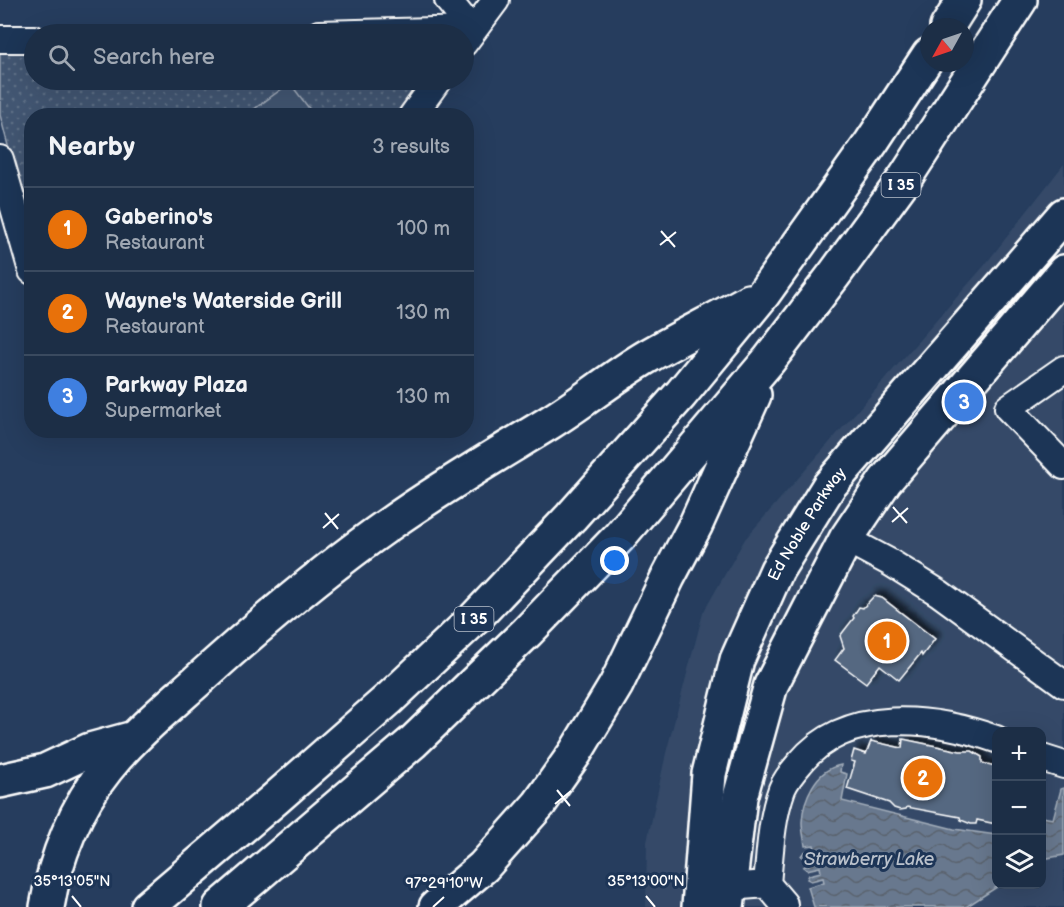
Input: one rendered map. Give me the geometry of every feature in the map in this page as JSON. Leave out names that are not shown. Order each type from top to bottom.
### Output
[{"type":"main road","points":[[953,18],[964,0]]},
{"type":"main road","name":"I 35","points":[[220,907],[413,742],[527,632],[619,537],[769,360],[905,178],[1020,0]]},
{"type":"main road","name":"I 35","points":[[148,907],[328,753],[474,619],[571,517],[665,411],[764,293],[871,143],[920,69]]},
{"type":"main road","name":"Ed Noble Parkway","points":[[699,907],[709,774],[736,660],[777,570],[829,486],[1059,232]]},
{"type":"main road","points":[[728,897],[740,796],[771,685],[846,539],[885,481],[1064,272]]},
{"type":"main road","points":[[47,907],[58,863],[71,828],[106,768],[134,738],[255,629],[324,572],[389,524],[552,421],[647,357],[764,293]]},
{"type":"main road","points":[[436,907],[483,867],[539,804],[593,724],[616,685],[696,524],[769,360]]},
{"type":"main road","points":[[0,781],[45,771],[90,750],[134,738]]},
{"type":"street","points":[[448,0],[461,24]]},
{"type":"street","points":[[474,29],[496,0]]},
{"type":"street","points":[[0,39],[24,39]]},
{"type":"street","points":[[418,108],[431,90]]},
{"type":"street","points":[[0,159],[24,243]]},
{"type":"street","points":[[1061,458],[1008,408],[1064,369]]},
{"type":"street","points":[[846,539],[891,563],[939,593],[1064,684]]},
{"type":"street","points":[[784,907],[767,884],[776,808],[783,787],[807,754],[829,738],[877,722],[905,721],[942,724],[975,731],[992,737]]},
{"type":"street","points":[[1046,760],[1064,765]]},
{"type":"street","points":[[728,897],[767,884]]},
{"type":"shaded area","points":[[24,48],[24,90],[413,90],[400,108],[24,108],[24,207],[0,115],[0,49]]},
{"type":"shaded area","points":[[280,90],[295,90],[309,108],[256,108]]},
{"type":"shaded area","points":[[1064,164],[1064,907],[646,907],[647,842],[666,753],[703,613],[745,539],[984,266]]},
{"type":"water","name":"Strawberry Lake","points":[[841,765],[840,772],[847,774],[842,801],[954,829],[992,834],[992,889],[994,889],[966,907],[814,907],[808,887],[824,882],[823,878],[811,881],[807,879],[809,875],[821,872],[820,867],[807,870],[803,867],[818,861],[817,856],[804,859],[801,856],[804,852],[815,849],[814,845],[805,846],[803,813],[812,786],[824,772]]},
{"type":"water","points":[[1064,788],[1064,855],[1046,858],[1046,818],[1053,819],[1061,789]]},
{"type":"building","points":[[874,596],[882,598],[935,639],[899,680],[880,665],[866,683],[835,660],[844,648],[840,636],[854,618],[859,607],[863,608]]},
{"type":"building","points":[[903,739],[960,751],[972,751],[982,757],[982,763],[992,765],[992,823],[977,820],[976,824],[971,824],[961,820],[960,817],[907,807],[900,810],[889,803],[847,789],[855,762],[851,761],[854,750],[866,754],[871,741],[902,748]]},
{"type":"place","name":"Parkway Plaza","points":[[964,402]]},
{"type":"place","name":"Gaberino's","points":[[887,641]]},
{"type":"place","name":"Wayne's Waterside Grill","points":[[923,778]]}]
